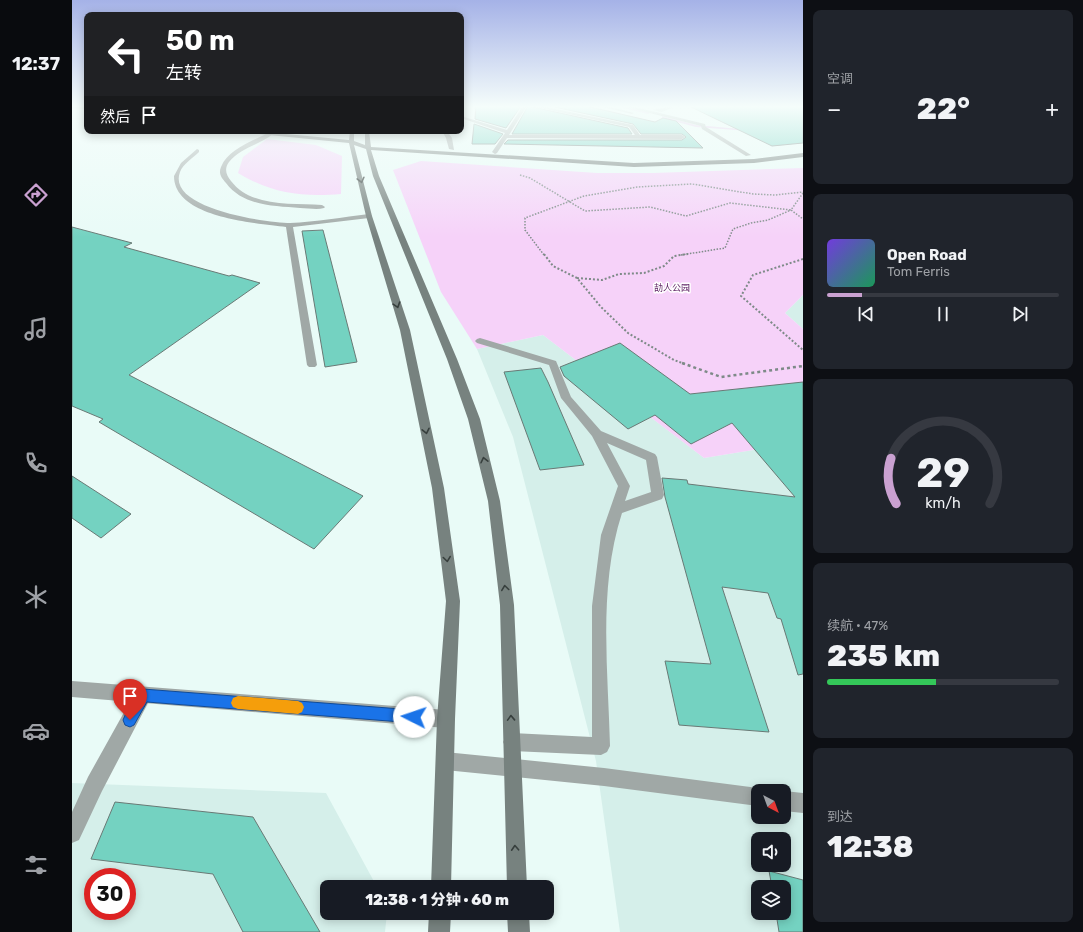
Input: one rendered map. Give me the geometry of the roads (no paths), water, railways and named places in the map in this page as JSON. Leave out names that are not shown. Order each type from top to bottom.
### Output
[{"type":"street","points":[[240,149],[231,156],[224,167],[223,175],[230,185],[251,200],[284,204],[322,206]]},
{"type":"street","points":[[354,149],[369,216],[405,330],[438,488],[453,600],[446,719],[441,880]]},
{"type":"street","points":[[370,149],[376,176],[452,359],[474,419],[494,501],[507,605],[517,880]]},
{"type":"street","points":[[459,149],[622,160],[679,159],[803,150]]},
{"type":"street","points":[[469,149],[634,165],[754,161],[803,155]]},
{"type":"street","points":[[739,149],[748,155]]},
{"type":"street","points":[[198,151],[183,164],[176,175],[178,187],[190,201],[212,212],[249,220],[289,225],[369,216]]},
{"type":"street","points":[[289,225],[312,365]]},
{"type":"street","points":[[480,341],[553,363],[566,398],[597,434],[624,486],[608,535],[599,606],[600,746],[512,742]]},
{"type":"street","points":[[597,434],[651,457],[658,495],[617,509]]},
{"type":"street","points":[[72,689],[446,719]]},
{"type":"street","points":[[72,833],[95,784],[143,695]]},
{"type":"street","points":[[445,760],[604,777],[751,796]]},
{"type":"street","points":[[791,802],[803,803]]},
{"type":"street","points":[[439,932],[440,920]]},
{"type":"street","points":[[518,920],[519,932]]},
{"type":"park label","name":"劼人公园","points":[[672,288]]}]
